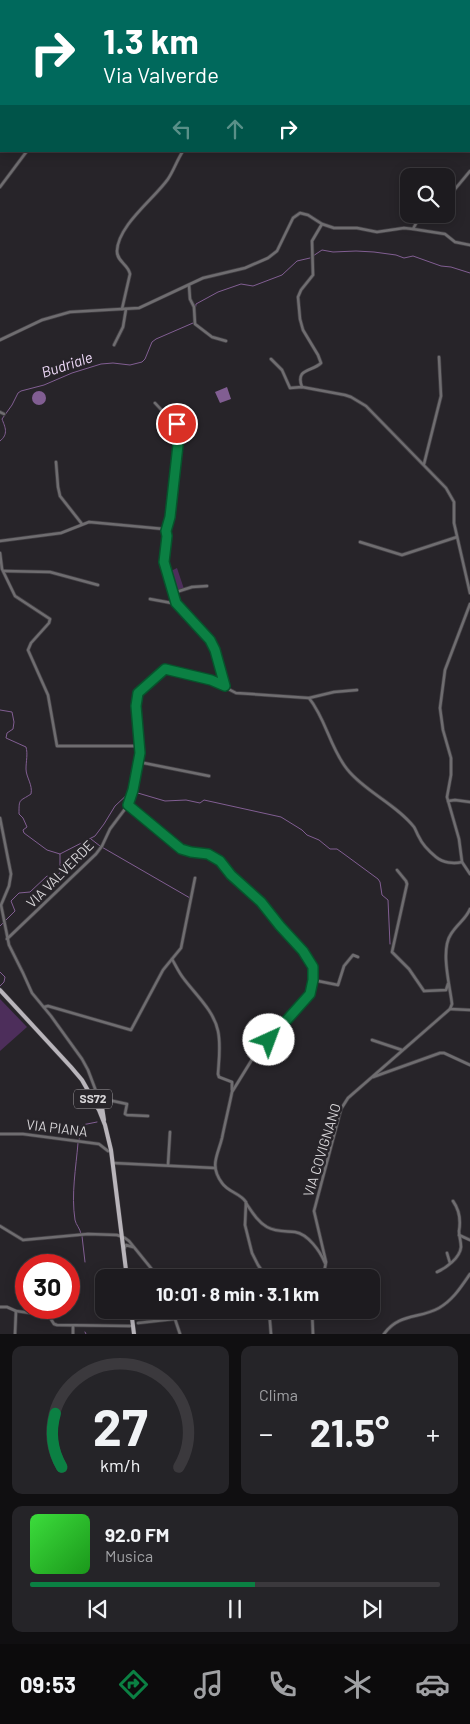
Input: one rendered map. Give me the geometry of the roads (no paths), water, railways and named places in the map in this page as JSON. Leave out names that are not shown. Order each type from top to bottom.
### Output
[{"type":"main road","name":"SS72","points":[[0,991],[71,1067],[100,1108],[113,1164],[124,1269]]},
{"type":"main road","name":"SS72","points":[[0,991],[69,1068],[80,1082],[96,1111],[108,1151],[124,1269]]},
{"type":"main road","points":[[130,1319],[132,1334]]},
{"type":"main road","points":[[130,1319],[132,1334]]},
{"type":"street","points":[[0,187],[26,152]]},
{"type":"street","points":[[122,309],[130,274],[118,255],[119,242],[124,231],[168,179],[182,152]]},
{"type":"street","points":[[455,189],[470,171]]},
{"type":"street","points":[[0,340],[42,320],[70,312],[140,308],[214,275],[237,270],[274,254],[279,248],[293,218],[298,213],[305,213],[322,224],[334,228],[357,228],[377,232],[413,228],[446,234],[455,242],[470,246]]},
{"type":"street","points":[[413,228],[416,223]]},
{"type":"street","points":[[302,387],[300,382],[301,376],[305,371],[318,366],[321,362],[302,330],[298,297],[313,275],[312,241],[322,224]]},
{"type":"street","points":[[189,285],[190,299],[194,307],[195,324],[212,337],[226,341]]},
{"type":"street","points":[[114,345],[123,328],[126,309]]},
{"type":"street","points":[[424,464],[441,396],[439,357]]},
{"type":"street","points":[[271,359],[282,370],[288,387],[302,387],[351,397],[375,415],[451,494],[455,508],[454,523],[470,594]]},
{"type":"street","points":[[155,403],[168,417],[175,421],[179,432],[170,517],[166,531],[164,562],[177,604],[210,640],[215,650],[225,686],[236,693],[309,698],[334,692],[356,690]]},
{"type":"street","points":[[0,412],[4,414]]},
{"type":"street","points":[[56,462],[59,491],[82,524]]},
{"type":"street","points":[[0,541],[60,533],[89,522],[156,528],[166,531]]},
{"type":"street","points":[[360,542],[402,555],[457,537]]},
{"type":"street","points":[[0,554],[4,571],[15,596],[50,619],[49,623],[31,643],[28,650],[48,696],[58,747],[140,746]]},
{"type":"street","points":[[4,571],[50,572],[98,585]]},
{"type":"street","points":[[173,593],[192,587],[208,586]]},
{"type":"street","points":[[150,599],[177,604]]},
{"type":"street","points":[[470,604],[469,612],[448,659],[442,681],[440,708],[443,730],[451,758],[448,801],[459,839],[462,862],[470,874]]},
{"type":"street","name":"VIA VALVERDE","points":[[7,939],[102,848],[110,829],[128,805],[139,762],[140,746],[136,706],[138,693],[165,669],[211,680],[225,686]]},
{"type":"street","points":[[309,698],[324,722],[333,746],[346,769],[414,827],[420,839],[436,857],[452,863],[462,862]]},
{"type":"street","points":[[139,762],[209,776]]},
{"type":"street","points":[[448,801],[470,802]]},
{"type":"street","points":[[128,805],[181,849],[208,854],[220,861],[231,875],[261,902],[303,951],[313,967],[312,992],[256,1053],[232,1092]]},
{"type":"street","points":[[0,818],[11,874],[9,886],[1,904],[7,939],[29,989],[82,1059],[99,1098],[100,1108]]},
{"type":"street","points":[[397,870],[406,880],[407,884],[392,952],[409,969],[424,991],[446,990],[449,983]]},
{"type":"street","points":[[44,1007],[131,1030],[163,970],[181,948],[195,878]]},
{"type":"street","points":[[470,908],[467,916],[450,935],[447,965],[452,1004],[450,1009],[470,1010]]},
{"type":"street","points":[[313,980],[338,984],[344,966],[353,956],[358,958]]},
{"type":"street","points":[[172,959],[215,1022],[220,1051],[218,1074],[220,1077],[232,1082],[232,1092],[222,1140],[215,1157],[215,1168],[223,1184],[241,1196],[254,1214],[267,1227],[282,1232],[297,1232],[308,1239],[322,1256],[325,1264]]},
{"type":"street","name":"VIA COVIGNANO","points":[[324,1269],[325,1264],[315,1218],[317,1198],[342,1109],[348,1098],[450,1009]]},
{"type":"street","points":[[372,1040],[402,1050]]},
{"type":"street","points":[[371,1078],[440,1053],[470,1065]]},
{"type":"street","points":[[99,1098],[127,1104],[126,1115],[148,1116]]},
{"type":"street","points":[[168,1166],[170,1132]]},
{"type":"street","name":"VIA PIANA","points":[[0,1134],[23,1134],[83,1141],[99,1144],[108,1151]]},
{"type":"street","points":[[113,1164],[215,1168]]},
{"type":"street","points":[[437,1272],[450,1263],[460,1252],[459,1235],[461,1223],[459,1212],[453,1201]]},
{"type":"street","points":[[246,1202],[245,1225],[252,1253],[261,1269]]},
{"type":"street","points":[[0,1226],[23,1240],[85,1234],[120,1236],[125,1238],[152,1269]]},
{"type":"street","points":[[459,1235],[470,1240]]},
{"type":"street","points":[[120,1236],[134,1248]]},
{"type":"street","points":[[123,1251],[124,1247],[130,1245]]},
{"type":"street","points":[[447,1253],[450,1263]]},
{"type":"street","points":[[384,1334],[396,1321],[427,1313],[444,1304],[454,1296],[470,1274]]},
{"type":"street","points":[[0,1307],[15,1310]]},
{"type":"street","points":[[15,1334],[16,1319]]},
{"type":"street","points":[[51,1319],[56,1325],[130,1326]]},
{"type":"street","points":[[138,1324],[174,1319],[180,1334]]},
{"type":"street","points":[[270,1319],[271,1334]]},
{"type":"street","points":[[312,1319],[313,1334]]},
{"type":"street","points":[[73,1325],[74,1334]]},
{"type":"waterway","name":"Budriale","points":[[313,256],[322,250],[333,252],[374,252],[404,258],[413,256],[441,266],[470,273]]},
{"type":"waterway","name":"Budriale","points":[[195,311],[196,304],[218,292],[241,284],[253,286],[282,275],[297,261],[310,258]]},
{"type":"waterway","name":"Budriale","points":[[0,441],[5,436],[2,419],[21,391],[44,385],[72,373],[101,364],[130,365],[142,362],[152,342],[193,323]]},
{"type":"waterway","name":"Budriale","points":[[0,710],[12,712],[13,729],[7,733],[6,738],[26,747],[27,750],[26,772],[31,794],[22,800],[19,805],[19,814],[27,827],[23,830],[24,833],[47,850],[60,854],[62,870],[57,876],[51,878],[47,876],[30,892],[19,893],[11,901],[15,911],[0,926]]},
{"type":"waterway","points":[[60,854],[95,836],[115,806],[131,791],[165,801],[186,800],[200,803],[204,800],[281,817],[307,835],[319,840],[330,849],[337,849],[378,879],[382,895],[388,900],[390,944]]},
{"type":"waterway","points":[[91,839],[190,898]]},
{"type":"waterway","points":[[0,972],[5,977],[4,982],[0,986]]},
{"type":"waterway","points":[[79,1140],[82,1125],[97,1122]]},
{"type":"waterway","points":[[78,1143],[74,1201],[75,1220],[81,1234]]},
{"type":"waterway","points":[[82,1236],[85,1262]]}]
